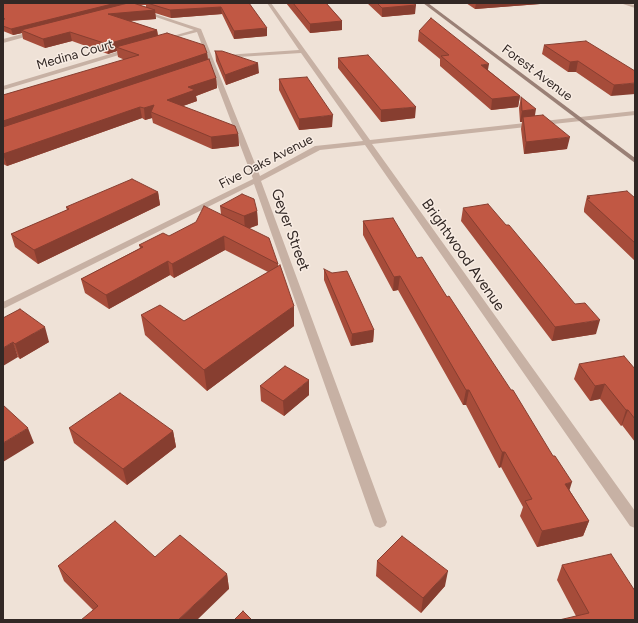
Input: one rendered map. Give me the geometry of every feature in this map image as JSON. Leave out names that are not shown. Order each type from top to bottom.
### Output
[{"type":"street","points":[[117,3],[128,9],[199,30]]},
{"type":"street","name":"Brightwood Avenue","points":[[268,3],[635,522]]},
{"type":"street","name":"Forest Avenue","points":[[425,3],[635,161]]},
{"type":"street","points":[[626,3],[635,7]]},
{"type":"street","points":[[128,9],[147,7]]},
{"type":"street","points":[[161,41],[199,30]]},
{"type":"street","name":"Geyer Street","points":[[199,30],[209,64],[254,169],[380,522]]},
{"type":"street","points":[[3,41],[41,32]]},
{"type":"street","name":"Medina Court","points":[[3,88],[139,47]]},
{"type":"street","points":[[209,64],[302,51]]},
{"type":"street","name":"Five Oaks Avenue","points":[[3,306],[257,180],[318,148],[635,113]]},
{"type":"building","points":[[3,3],[116,3],[11,29],[3,26],[3,19],[5,19],[3,18]]},
{"type":"building","points":[[133,3],[155,10],[108,14],[157,30],[107,44],[70,32],[43,39],[21,30]]},
{"type":"building","points":[[147,3],[249,3],[267,28],[234,31],[221,7],[170,10]]},
{"type":"building","points":[[293,3],[326,3],[342,21],[310,24]]},
{"type":"building","points":[[377,3],[413,3],[416,5],[382,8]]},
{"type":"building","points":[[431,18],[489,64],[481,65],[520,96],[492,99],[441,56],[449,55],[419,31]]},
{"type":"building","points":[[167,33],[204,45],[207,53],[3,121],[3,95],[139,55],[116,47]]},
{"type":"building","points":[[586,41],[635,71],[635,83],[614,85],[578,61],[570,62],[544,45]]},
{"type":"building","points":[[215,51],[222,51],[258,63],[225,75]]},
{"type":"building","points":[[368,55],[416,107],[381,110],[338,58]]},
{"type":"building","points":[[209,59],[216,78],[188,87],[195,90],[167,100],[235,126],[238,134],[211,137],[151,112],[154,105],[144,108],[140,107],[3,154],[3,127]]},
{"type":"building","points":[[307,77],[333,115],[299,119],[279,79]]},
{"type":"building","points":[[521,97],[536,109],[522,111]]},
{"type":"building","points":[[543,115],[570,137],[526,142],[523,117]]},
{"type":"building","points":[[132,179],[158,192],[34,250],[11,234],[69,209],[66,207]]},
{"type":"building","points":[[627,191],[635,198],[635,243],[587,199],[590,198],[587,196]]},
{"type":"building","points":[[242,194],[254,199],[257,211],[244,216],[220,206]]},
{"type":"building","points":[[488,204],[506,225],[509,225],[575,304],[585,303],[600,320],[555,327],[463,208]]},
{"type":"building","points":[[204,206],[269,238],[278,264],[224,236],[172,264],[168,261],[106,295],[81,279],[143,247],[139,245],[163,233],[169,236],[196,222]]},
{"type":"building","points":[[393,218],[417,258],[422,257],[447,297],[449,296],[511,390],[513,390],[553,456],[555,456],[572,482],[565,484],[589,521],[542,531],[525,501],[532,499],[505,452],[502,452],[469,390],[466,390],[400,276],[394,277],[363,221]]},
{"type":"building","points":[[280,265],[294,306],[204,370],[141,315],[160,305],[184,321]]},
{"type":"building","points":[[324,269],[332,273],[347,271],[374,330],[352,334]]},
{"type":"building","points":[[20,309],[45,327],[15,344],[13,342],[3,348],[3,318]]},
{"type":"building","points":[[624,356],[635,369],[635,419],[605,384],[595,386],[579,364]]},
{"type":"building","points":[[285,366],[309,380],[283,401],[260,386]]},
{"type":"building","points":[[120,393],[173,431],[123,469],[69,428]]},
{"type":"building","points":[[3,405],[28,428],[3,443]]},
{"type":"building","points":[[115,521],[155,557],[180,535],[227,574],[178,620],[81,620],[98,606],[58,566]]},
{"type":"building","points":[[402,536],[448,571],[423,598],[377,561]]},
{"type":"building","points":[[611,554],[635,591],[635,620],[559,620],[589,613],[562,565]]},
{"type":"building","points":[[243,611],[252,620],[234,620]]}]
